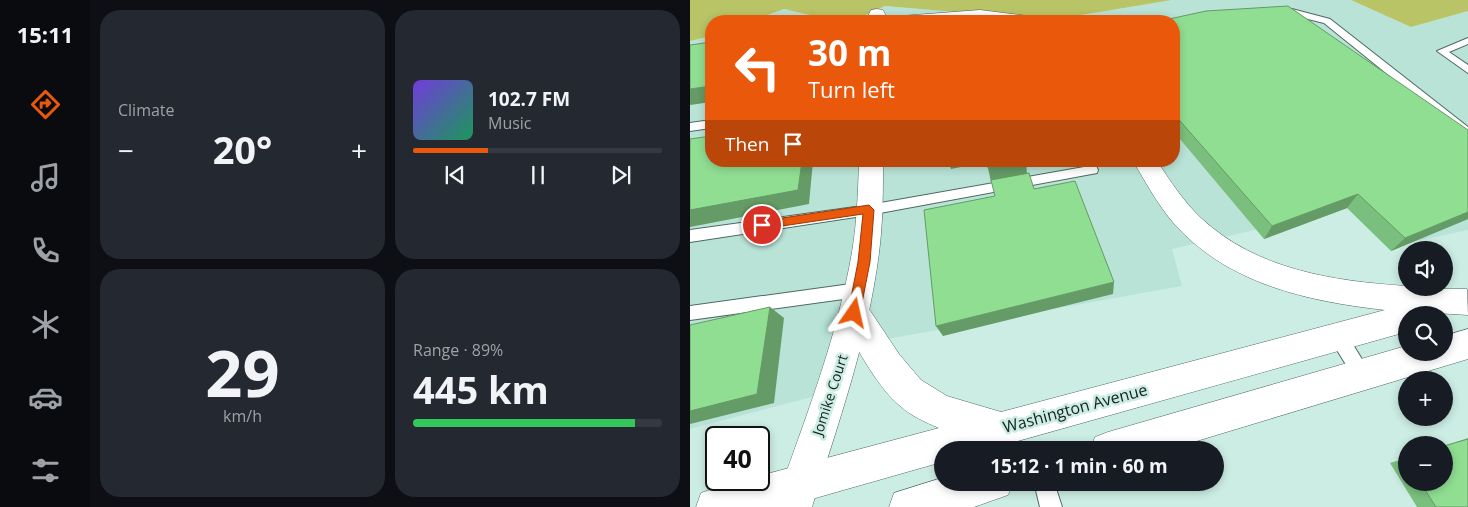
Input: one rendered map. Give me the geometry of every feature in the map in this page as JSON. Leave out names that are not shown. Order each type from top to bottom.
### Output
[{"type":"main road","name":"Jomike Court","points":[[797,495],[836,378],[856,302],[866,244],[871,167]]},
{"type":"main road","points":[[1148,167],[1170,200],[1193,227],[1224,251],[1271,274],[1324,290],[1380,298],[1468,301]]},
{"type":"main road","points":[[1450,306],[1468,301]]},
{"type":"main road","points":[[856,302],[895,376],[908,392],[920,401],[950,416],[999,428]]},
{"type":"main road","name":"Washington Avenue","points":[[715,507],[797,495],[999,428],[1398,320]]},
{"type":"main road","points":[[1453,348],[1468,344]]},
{"type":"main road","points":[[1138,441],[1408,361]]},
{"type":"main road","points":[[908,507],[964,491]]},
{"type":"lane","points":[[1272,14],[1292,12],[1327,21],[1468,133]]},
{"type":"lane","points":[[1468,41],[1442,51],[1468,70]]},
{"type":"lane","points":[[690,127],[705,125]]},
{"type":"lane","points":[[690,236],[869,210],[1085,167]]},
{"type":"lane","points":[[690,313],[856,302]]},
{"type":"lane","points":[[1338,336],[1362,375]]},
{"type":"lane","points":[[1047,491],[1051,507]]},
{"type":"shaded area","points":[[1172,0],[1351,0],[1411,27],[1468,11],[1468,230],[1416,241],[1398,241],[1398,245],[1388,247],[1351,208],[1172,249],[1182,286],[842,347],[842,389],[690,429],[690,41],[705,37],[705,167],[1180,167],[1180,15],[1081,15]]},
{"type":"shaded area","points":[[885,6],[992,15],[866,15]]},
{"type":"shaded area","points":[[784,9],[810,15],[768,15]]},
{"type":"green space","points":[[690,0],[1172,0],[1081,15],[992,15],[885,6],[866,15],[810,15],[784,9],[768,15],[705,15],[705,37],[690,41]]},
{"type":"green space","points":[[1351,0],[1468,0],[1468,11],[1411,27]]},
{"type":"building","points":[[1288,6],[1468,130],[1468,212],[1405,238],[1358,194],[1272,226],[1180,121],[1180,17],[1206,11]]},
{"type":"building","points":[[705,43],[705,87],[690,89],[690,45]]},
{"type":"building","points":[[705,137],[705,167],[801,167],[798,190],[690,210],[690,139]]},
{"type":"building","points":[[1029,173],[1034,189],[1075,181],[1114,282],[936,326],[924,210],[995,196],[991,180]]},
{"type":"building","points":[[770,307],[757,394],[690,411],[690,325]]},
{"type":"building","points":[[1468,439],[1468,507],[1436,507],[1426,491],[1453,491],[1453,443]]},
{"type":"route","points":[[762,225],[869,210],[868,235],[854,313]]}]
